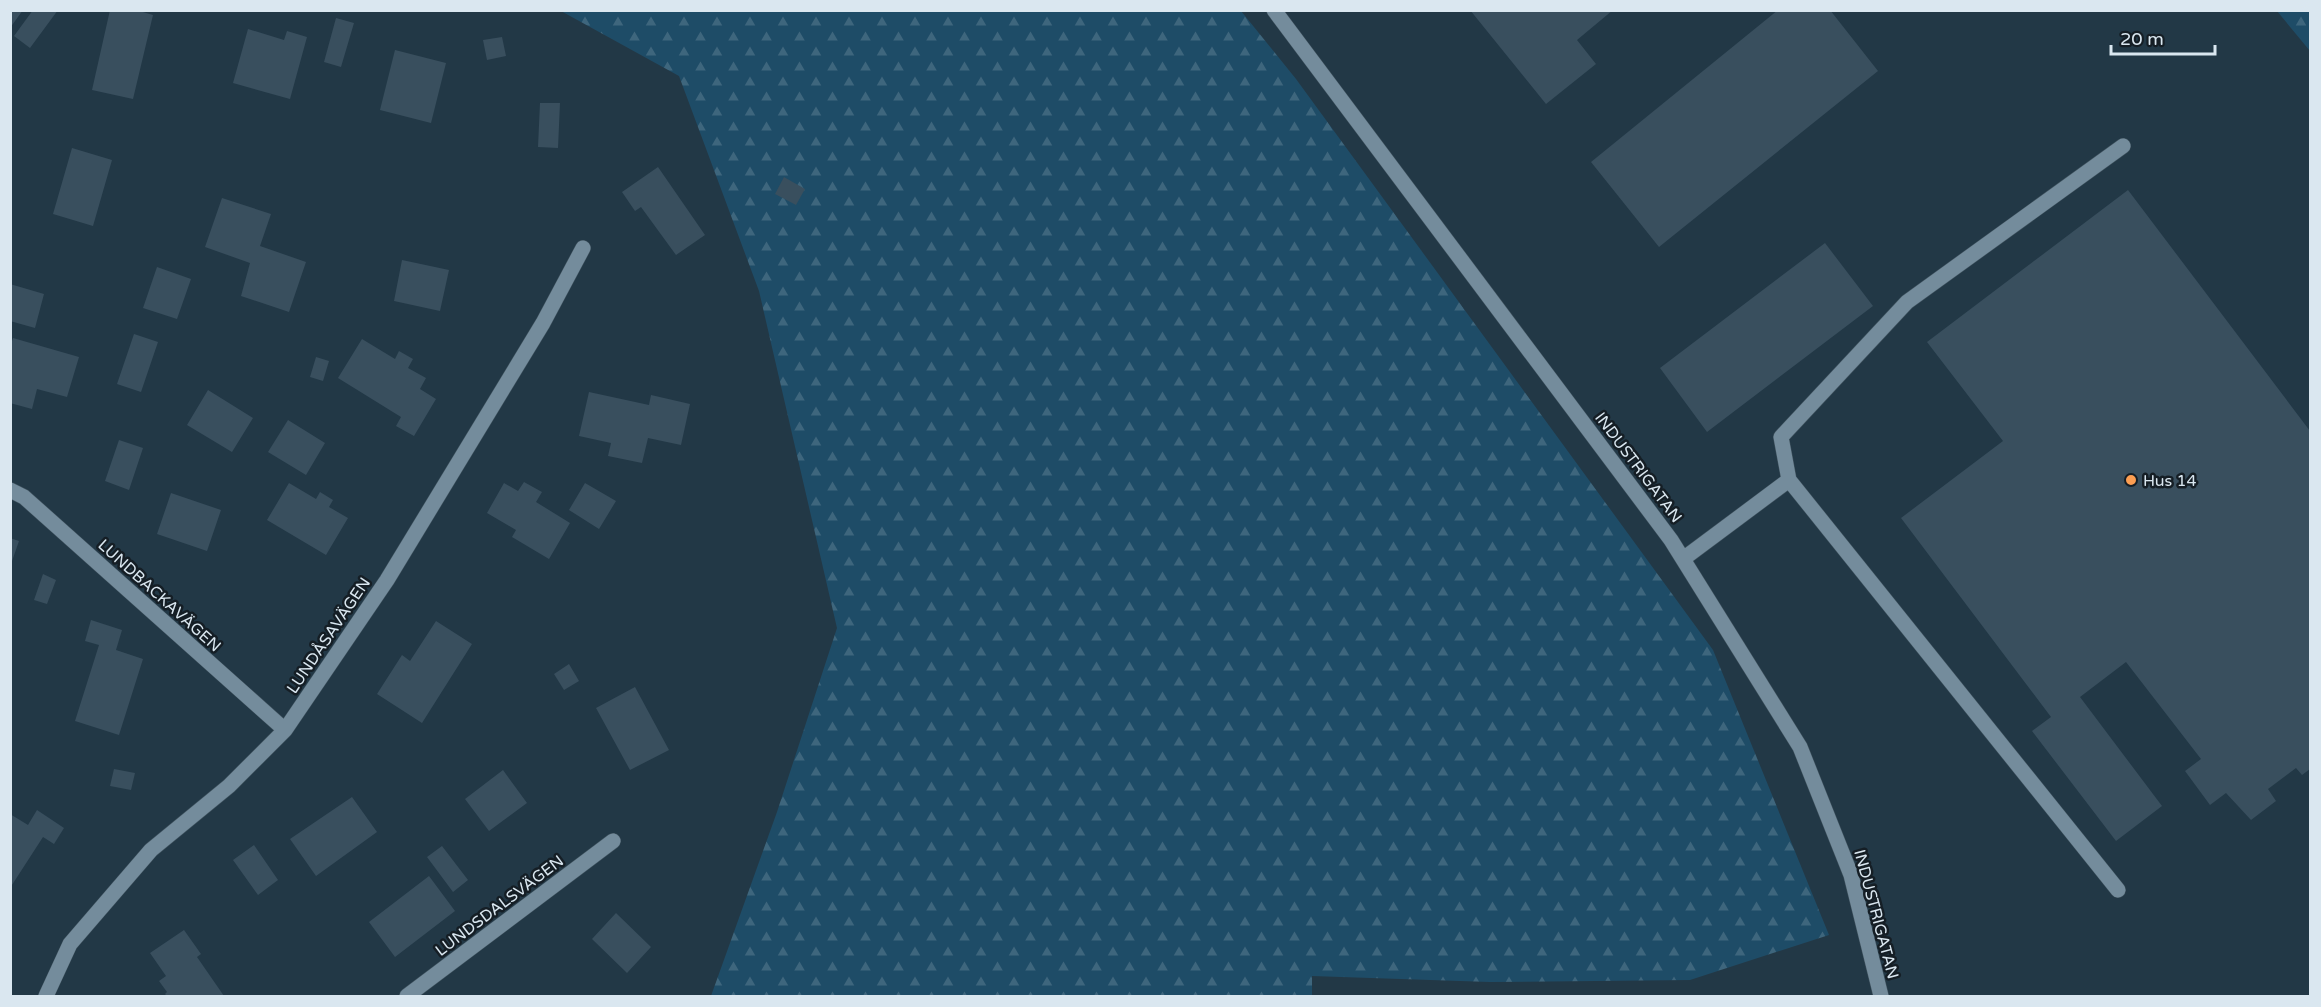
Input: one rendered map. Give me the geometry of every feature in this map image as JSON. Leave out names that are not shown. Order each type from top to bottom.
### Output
[{"type":"street","name":"INDUSTRIGATAN","points":[[1274,10],[1683,559],[1800,747],[1851,875],[1881,996]]},
{"type":"street","points":[[2118,890],[1790,480],[1781,437],[1907,302],[2122,146]]},
{"type":"street","name":"LUNDÅSAVÄGEN","points":[[46,996],[70,944],[151,850],[229,786],[285,730],[387,580],[543,323],[583,248]]},
{"type":"street","points":[[1683,559],[1790,480]]},
{"type":"street","name":"LUNDBACKAVÄGEN","points":[[10,489],[24,498],[285,730]]},
{"type":"street","name":"LUNDSDALSVÄGEN","points":[[407,996],[613,841]]},
{"type":"green space","points":[[561,11],[1241,11],[1296,79],[1713,650],[1829,935],[1690,980],[1490,982],[1312,976],[1312,996],[711,996],[777,812],[837,628],[759,291],[679,76]]},
{"type":"green space","points":[[2277,11],[2310,11],[2310,51]]},
{"type":"building","points":[[10,10],[23,10],[10,28]]},
{"type":"building","points":[[33,10],[58,10],[30,48],[14,36]]},
{"type":"building","points":[[110,10],[136,10],[153,15],[133,99],[92,90]]},
{"type":"building","points":[[1470,10],[1613,10],[1577,40],[1596,64],[1546,104]]},
{"type":"building","points":[[1778,10],[1830,10],[1878,71],[1659,247],[1591,162]]},
{"type":"building","points":[[336,18],[354,23],[341,67],[324,62]]},
{"type":"building","points":[[248,29],[284,40],[287,31],[307,37],[290,99],[233,83]]},
{"type":"building","points":[[502,37],[506,56],[487,60],[483,40]]},
{"type":"building","points":[[395,50],[446,63],[431,123],[380,110]]},
{"type":"building","points":[[540,103],[560,103],[558,148],[538,147]]},
{"type":"building","points":[[72,148],[112,160],[93,226],[53,214]]},
{"type":"building","points":[[658,167],[705,235],[676,255],[641,207],[635,211],[622,192]]},
{"type":"building","points":[[784,177],[805,189],[796,205],[775,194]]},
{"type":"building","name":"Hus 14","points":[[2128,190],[2310,431],[2310,769],[2302,775],[2296,768],[2268,789],[2276,801],[2251,820],[2226,793],[2210,805],[2185,771],[2201,759],[2126,662],[2080,697],[2162,806],[2116,841],[2032,731],[2051,717],[1901,518],[2003,441],[1927,342]]},
{"type":"building","points":[[222,198],[271,214],[260,246],[306,262],[289,312],[241,296],[250,263],[205,247]]},
{"type":"building","points":[[1825,243],[1873,306],[1707,432],[1660,368]]},
{"type":"building","points":[[402,260],[449,270],[440,311],[394,301]]},
{"type":"building","points":[[157,267],[191,279],[177,319],[143,308]]},
{"type":"building","points":[[10,284],[44,294],[35,328],[10,321]]},
{"type":"building","points":[[134,334],[158,342],[141,392],[117,384]]},
{"type":"building","points":[[13,338],[79,357],[67,397],[37,389],[32,409],[10,403],[10,347]]},
{"type":"building","points":[[362,339],[395,359],[399,351],[413,359],[408,368],[426,378],[420,389],[436,399],[414,436],[396,426],[401,417],[338,378]]},
{"type":"building","points":[[316,357],[329,361],[323,381],[310,377]]},
{"type":"building","points":[[208,390],[253,418],[232,452],[187,425]]},
{"type":"building","points":[[589,392],[649,405],[651,395],[690,404],[681,445],[648,438],[642,463],[608,456],[611,443],[579,436]]},
{"type":"building","points":[[288,420],[325,443],[306,475],[268,452]]},
{"type":"building","points":[[119,440],[143,448],[129,490],[105,481]]},
{"type":"building","points":[[524,482],[542,492],[536,502],[570,523],[549,559],[512,537],[516,530],[487,513],[504,483],[518,491]]},
{"type":"building","points":[[289,483],[316,499],[320,492],[333,500],[329,507],[348,518],[326,555],[267,520]]},
{"type":"building","points":[[585,483],[616,501],[599,529],[569,510]]},
{"type":"building","points":[[171,493],[221,510],[207,551],[157,534]]},
{"type":"building","points":[[10,538],[19,541],[11,564],[10,564]]},
{"type":"building","points":[[43,574],[56,580],[47,604],[34,600]]},
{"type":"building","points":[[91,620],[122,630],[116,650],[143,659],[119,735],[75,721],[99,645],[85,641]]},
{"type":"building","points":[[436,621],[472,644],[422,723],[377,694],[402,655],[410,661]]},
{"type":"building","points":[[569,664],[579,681],[564,690],[554,674]]},
{"type":"building","points":[[635,687],[669,750],[630,770],[596,708]]},
{"type":"building","points":[[114,769],[135,773],[131,790],[110,786]]},
{"type":"building","points":[[503,770],[527,803],[489,831],[465,799]]},
{"type":"building","points":[[352,797],[377,832],[316,876],[290,839]]},
{"type":"building","points":[[37,810],[64,828],[54,844],[43,837],[10,888],[10,814],[28,825]]},
{"type":"building","points":[[254,845],[278,880],[258,895],[233,860]]},
{"type":"building","points":[[442,846],[468,880],[453,892],[427,857]]},
{"type":"building","points":[[429,876],[455,911],[395,957],[369,922]]},
{"type":"building","points":[[616,913],[651,947],[627,973],[592,939]]},
{"type":"building","points":[[184,930],[201,954],[197,957],[224,996],[167,996],[165,994],[167,992],[159,981],[166,976],[150,953]]},
{"type":"place","name":"Hus 14","points":[[2131,480]]}]
